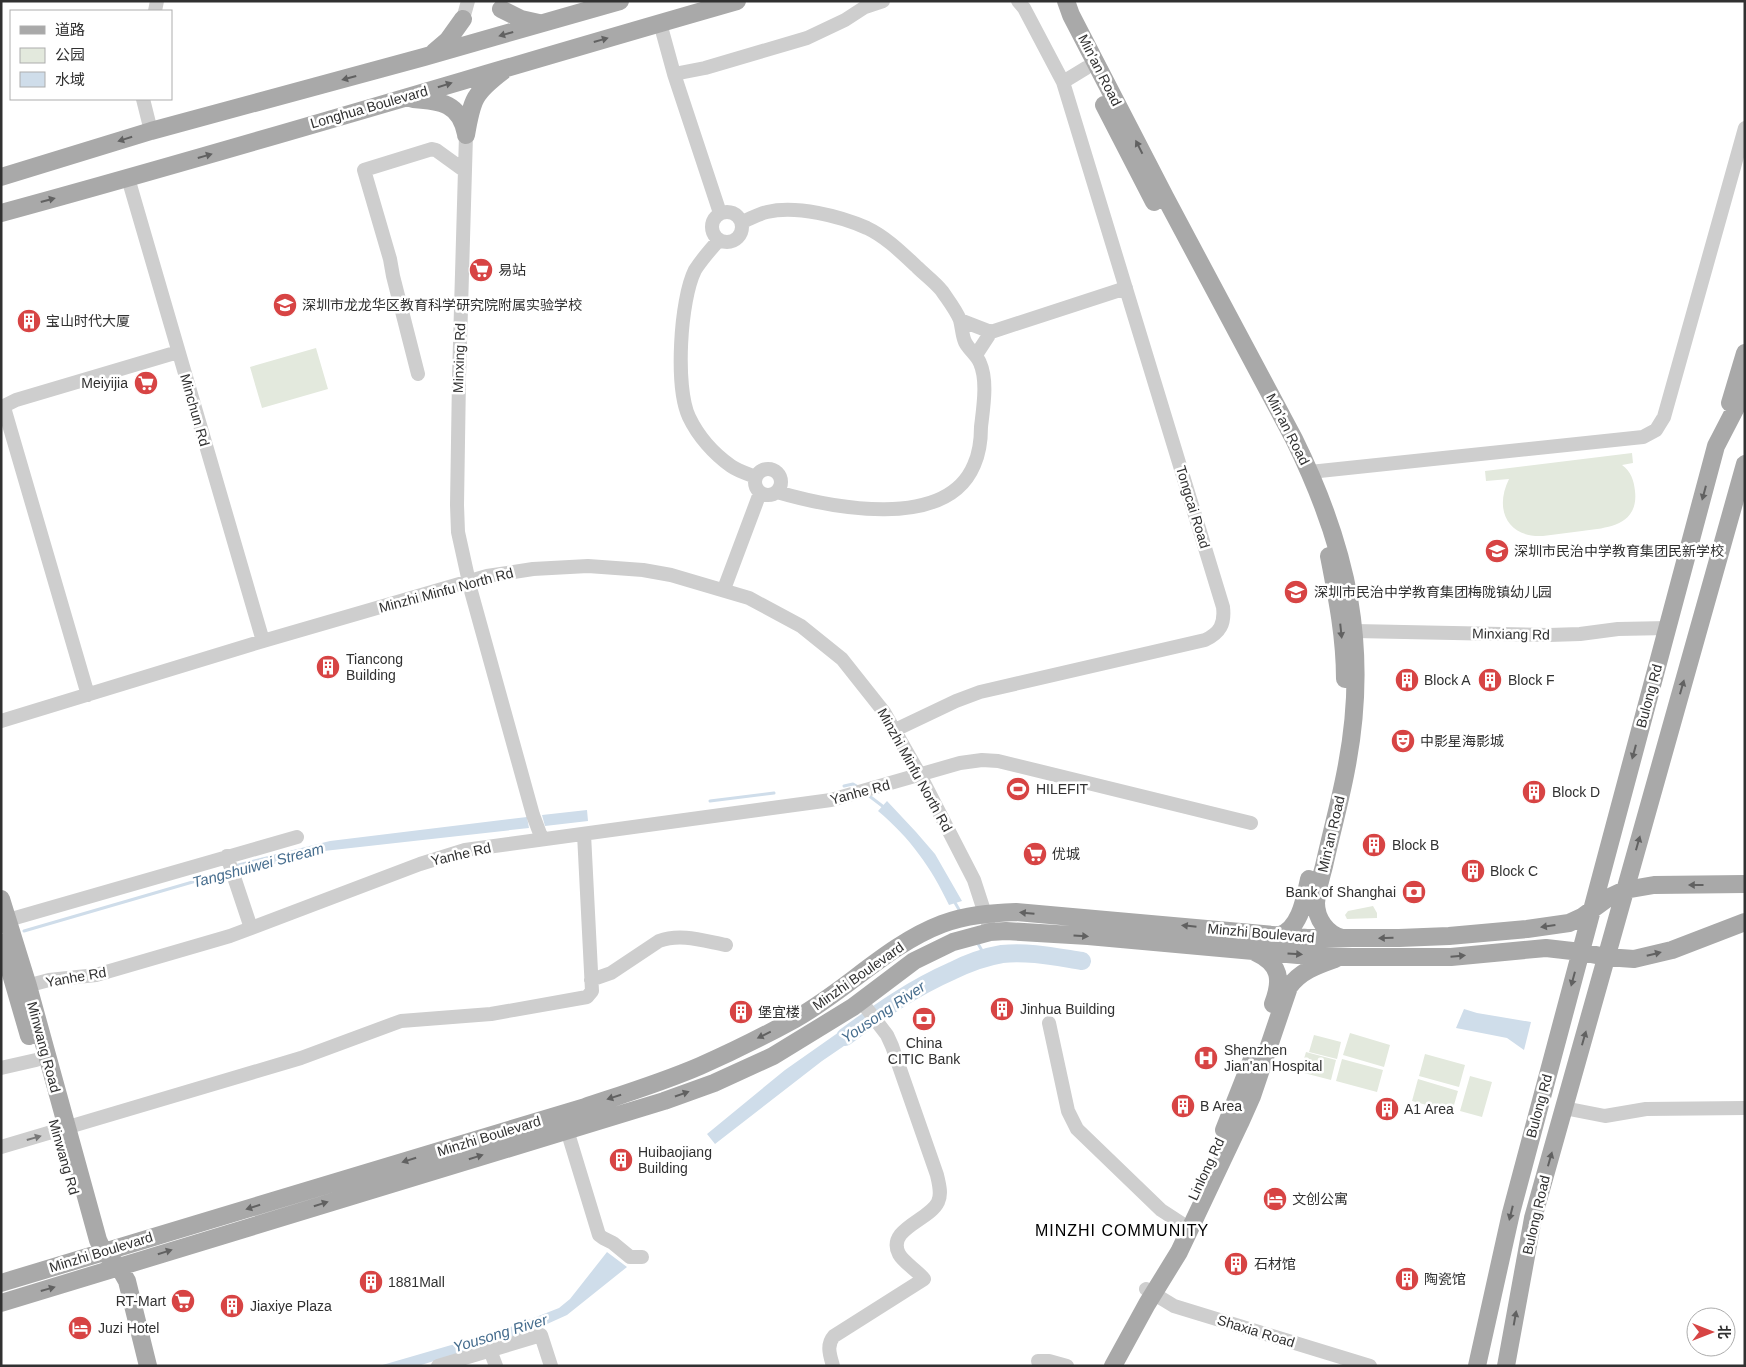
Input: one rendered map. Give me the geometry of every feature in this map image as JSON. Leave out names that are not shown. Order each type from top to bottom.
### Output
[{"type":"main road","points":[[1,177],[151,132],[620,1]]},
{"type":"main road","name":"Longhua Boulevard","points":[[1,212],[128,178],[511,65],[737,1]]},
{"type":"main road","name":"Min'an Road","points":[[1053,1],[1127,151],[1276,429],[1311,502],[1328,552],[1339,610],[1345,663],[1344,715],[1312,893]]},
{"type":"main road","name":"Min'an Road","points":[[1066,1],[1071,15],[1156,180],[1310,472],[1335,541],[1346,580],[1355,631],[1356,697],[1346,769],[1312,893]]},
{"type":"main road","points":[[498,5],[514,17],[528,22],[547,22]]},
{"type":"main road","points":[[424,57],[439,49],[463,19]]},
{"type":"main road","points":[[466,135],[471,111],[478,92],[511,65]]},
{"type":"main road","points":[[402,98],[439,101],[450,106],[460,116],[466,135]]},
{"type":"main road","points":[[1716,446],[1745,353]]},
{"type":"main road","name":"Bulong Rd","points":[[1478,1366],[1510,1213],[1716,446],[1745,390]]},
{"type":"main road","points":[[1606,958],[1745,464]]},
{"type":"main road","name":"Minzhi Boulevard","points":[[1,1283],[585,1107],[674,1076],[708,1062],[822,1004],[912,939],[941,924],[970,917],[1016,912],[1278,936],[1342,938],[1441,936],[1527,929],[1569,923],[1582,917],[1608,898],[1625,890],[1654,885],[1745,884]]},
{"type":"main road","points":[[1278,936],[1288,931],[1296,921],[1312,893]]},
{"type":"main road","points":[[1312,893],[1322,922],[1332,934],[1342,938]]},
{"type":"main road","points":[[1,900],[9,958]]},
{"type":"main road","name":"Minzhi Boulevard","points":[[1,1303],[664,1101],[714,1084],[773,1056],[865,1007],[914,962],[953,942],[979,934],[1006,931],[1088,936],[1342,957],[1451,957],[1546,948],[1581,952],[1606,958],[1634,959],[1672,950],[1745,922]]},
{"type":"main road","name":"Minwang Rd","points":[[1,941],[22,988],[36,1060],[61,1129],[88,1243],[114,1268],[124,1274],[148,1366]]},
{"type":"main road","points":[[1252,951],[1263,956],[1275,967],[1282,993]]},
{"type":"main road","points":[[1282,993],[1294,979],[1305,971],[1342,957]]},
{"type":"main road","name":"Bulong Road","points":[[1506,1366],[1533,1218],[1606,958]]},
{"type":"main road","name":"Minwang Road","points":[[22,988],[61,1129]]},
{"type":"main road","name":"Linlong Rd","points":[[1113,1366],[1150,1291],[1230,1117],[1282,993]]},
{"type":"main road","name":"Linlong Rd","points":[[1102,1366],[1150,1291],[1179,1252],[1248,1107],[1282,993]]},
{"type":"main road","name":"Minwang Rd","points":[[114,1268],[114,1275],[120,1291],[138,1366]]},
{"type":"street","points":[[463,19],[468,1]]},
{"type":"street","points":[[674,74],[705,68],[807,38],[845,20],[865,7],[882,1]]},
{"type":"street","name":"Tongcai Road","points":[[894,730],[967,696],[1205,640],[1215,635],[1221,628],[1224,617],[1223,607],[1063,82],[1024,8],[1018,1]]},
{"type":"street","points":[[660,23],[674,74],[720,213]]},
{"type":"street","points":[[1063,82],[1086,68]]},
{"type":"street","points":[[143,100],[151,132]]},
{"type":"street","points":[[1310,472],[1643,437],[1656,430],[1664,417],[1745,128]]},
{"type":"street","name":"Minxing Rd","points":[[466,135],[458,387],[458,532],[462,556],[533,815],[541,836]]},
{"type":"street","points":[[418,374],[392,276],[390,260],[364,170],[432,149],[465,171]]},
{"type":"street","name":"Minchun Rd","points":[[128,178],[263,641]]},
{"type":"street","points":[[742,222],[767,212],[790,210],[825,215],[867,228],[896,248],[940,289],[960,320],[966,343],[976,355],[981,365],[984,389],[981,436],[974,464],[964,480],[950,493],[932,502],[902,510],[878,510],[823,504],[777,492],[766,495],[760,493],[755,486],[756,477],[759,473],[764,470],[774,471],[779,476],[781,482],[777,492]]},
{"type":"street","points":[[720,213],[735,214],[742,222],[743,229],[740,237],[729,243],[719,240],[713,233],[714,219],[720,213]]},
{"type":"street","points":[[719,240],[704,256],[695,272],[686,298],[681,362],[684,398],[689,417],[707,444],[732,466],[756,477]]},
{"type":"street","points":[[976,355],[991,332],[1126,288]]},
{"type":"street","points":[[960,320],[991,332]]},
{"type":"street","points":[[88,695],[5,411],[6,405],[16,400],[178,352]]},
{"type":"street","points":[[724,590],[760,493]]},
{"type":"street","name":"Minzhi Minfu North Rd","points":[[1,721],[263,641],[469,581],[560,566],[596,566],[643,570],[724,590],[748,598],[801,626],[842,659],[884,712],[920,775],[974,880],[970,917],[979,934]]},
{"type":"street","name":"Minxiang Rd","points":[[1355,631],[1549,635],[1580,634],[1618,629],[1668,628]]},
{"type":"street","name":"Yanhe Rd","points":[[22,988],[49,980],[96,975],[230,936],[445,855],[541,836],[584,834],[810,804],[852,795],[960,763],[982,760],[998,761],[1251,823]]},
{"type":"street","points":[[1,1147],[300,1058],[400,1021],[490,1014],[587,998],[591,994],[592,980],[584,834]]},
{"type":"street","points":[[4,920],[230,866],[297,837]]},
{"type":"street","points":[[230,866],[251,928]]},
{"type":"street","points":[[592,980],[611,973],[659,941],[668,938],[689,938],[726,945]]},
{"type":"street","points":[[833,1366],[829,1344],[834,1336],[924,1279],[900,1256],[898,1240],[905,1230],[935,1207],[939,1201],[940,1192],[937,1176],[887,1035],[865,1007]]},
{"type":"street","points":[[1049,1023],[1068,1111],[1077,1129],[1161,1210],[1181,1223]]},
{"type":"street","points":[[1,1068],[36,1060]]},
{"type":"street","points":[[1564,1108],[1605,1116],[1646,1109],[1745,1108]]},
{"type":"street","points":[[567,1130],[599,1235],[636,1257]]},
{"type":"street","name":"Shaxia Road","points":[[1150,1291],[1174,1306],[1370,1366]]},
{"type":"street","points":[[440,1365],[541,1334],[551,1366]]},
{"type":"street","points":[[490,1350],[496,1366]]},
{"type":"street","points":[[1038,1361],[1049,1361],[1067,1366]]},
{"type":"green space","points":[[316,348],[328,389],[262,408],[250,367]]},
{"type":"green space","points":[[1632,453],[1633,463],[1622,465],[1630,473],[1634,484],[1635,503],[1632,512],[1619,523],[1601,528],[1543,536],[1520,532],[1512,527],[1504,511],[1503,501],[1509,479],[1486,481],[1485,471]]},
{"type":"green space","points":[[1373,906],[1377,913],[1377,918],[1347,919],[1345,915],[1348,911]]},
{"type":"green space","points":[[1350,1033],[1390,1045],[1384,1067],[1343,1055]]},
{"type":"green space","points":[[1314,1035],[1341,1042],[1337,1059],[1309,1052]]},
{"type":"green space","points":[[1306,1052],[1336,1060],[1331,1080],[1300,1072]]},
{"type":"green space","points":[[1425,1054],[1465,1065],[1459,1087],[1419,1076]]},
{"type":"green space","points":[[1342,1059],[1383,1070],[1377,1092],[1336,1081]]},
{"type":"green space","points":[[1470,1076],[1492,1082],[1482,1117],[1460,1111]]},
{"type":"green space","points":[[1418,1079],[1458,1091],[1452,1112],[1412,1101]]},
{"type":"water","points":[[887,801],[935,854],[962,901],[949,905],[935,878],[919,854],[878,811]]},
{"type":"water","points":[[587,810],[588,821],[545,826],[542,815]]},
{"type":"water","points":[[527,817],[529,828],[315,852],[239,874],[236,864],[330,841]]},
{"type":"water","points":[[1008,947],[1007,962],[982,964],[958,974],[952,962],[975,954]]},
{"type":"water","points":[[1029,948],[1082,954],[1082,966],[1029,962]]},
{"type":"water","points":[[935,970],[941,983],[909,998],[884,1016],[879,1005]]},
{"type":"water","points":[[1464,1009],[1531,1022],[1524,1050],[1507,1038],[1456,1028]]},
{"type":"water","points":[[859,1018],[865,1027],[863,1033],[822,1061],[715,1144],[707,1134],[785,1070]]},
{"type":"water","points":[[607,1252],[627,1267],[567,1315],[536,1329],[418,1366],[379,1366],[503,1330],[559,1308],[570,1299]]},
{"type":"waterway","name":"Tangshuiwei Stream","points":[[844,786],[853,784],[860,788]]},
{"type":"waterway","name":"Tangshuiwei Stream","points":[[710,801],[774,793]]},
{"type":"waterway","name":"Tangshuiwei Stream","points":[[868,795],[885,808]]},
{"type":"waterway","name":"Tangshuiwei Stream","points":[[24,931],[227,872]]},
{"type":"waterway","name":"Tangshuiwei Stream","points":[[954,901],[961,913]]},
{"type":"waterway","name":"Tangshuiwei Stream","points":[[977,942],[984,954]]},
{"type":"waterway","name":"Yousong River","points":[[845,1037],[924,985],[964,965],[982,959],[1002,954],[1022,953],[1082,961]]},
{"type":"place","name":"易站","points":[[481,270]]},
{"type":"place","name":"深圳市龙龙华区教育科学研究院附属实验学校","points":[[285,305]]},
{"type":"place","name":"宝山时代大厦","points":[[29,321]]},
{"type":"place","name":"Meiyijia","points":[[146,383]]},
{"type":"place","name":"深圳市民治中学教育集团民新学校","points":[[1497,551]]},
{"type":"place","name":"深圳市民治中学教育集团梅陇镇幼儿园","points":[[1296,592]]},
{"type":"place","name":"Tiancong Building","points":[[328,667]]},
{"type":"place","name":"Block A","points":[[1407,680]]},
{"type":"place","name":"Block F","points":[[1490,680]]},
{"type":"place","name":"中影星海影城","points":[[1403,741]]},
{"type":"place","name":"HILEFIT","points":[[1018,789]]},
{"type":"place","name":"Block D","points":[[1534,792]]},
{"type":"place","name":"Block B","points":[[1374,845]]},
{"type":"place","name":"优城","points":[[1035,854]]},
{"type":"place","name":"Block C","points":[[1473,871]]},
{"type":"place","name":"Bank of Shanghai","points":[[1414,892]]},
{"type":"place","name":"Jinhua Building","points":[[1002,1009]]},
{"type":"place","name":"堡宜楼","points":[[741,1012]]},
{"type":"place","name":"China CITIC Bank","points":[[924,1019]]},
{"type":"place","name":"Shenzhen Jian'an Hospital","points":[[1206,1058]]},
{"type":"place","name":"B Area","points":[[1183,1106]]},
{"type":"place","name":"A1 Area","points":[[1387,1109]]},
{"type":"place","name":"Huibaojiang Building","points":[[621,1160]]},
{"type":"place","name":"文创公寓","points":[[1275,1199]]},
{"type":"place","name":"石材馆","points":[[1236,1264]]},
{"type":"place","name":"陶瓷馆","points":[[1407,1279]]},
{"type":"place","name":"1881Mall","points":[[371,1282]]},
{"type":"place","name":"RT-Mart","points":[[183,1301]]},
{"type":"place","name":"Jiaxiye Plaza","points":[[232,1306]]},
{"type":"place","name":"Juzi Hotel","points":[[80,1328]]},
{"type":"district","name":"MINZHI COMMUNITY","points":[[1122,1230]]}]
